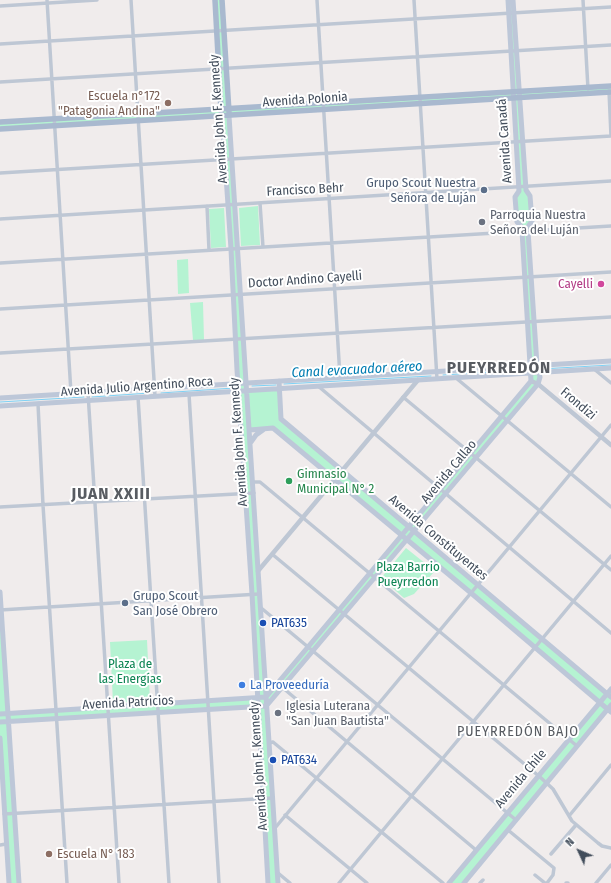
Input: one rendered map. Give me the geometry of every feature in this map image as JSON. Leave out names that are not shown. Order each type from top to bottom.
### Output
[{"type":"main road","name":"Avenida John F. Kennedy","points":[[215,0],[218,69],[234,295],[238,384],[252,594],[268,883]]},
{"type":"main road","name":"Avenida John F. Kennedy","points":[[222,0],[278,883]]},
{"type":"main road","name":"Avenida Canadá","points":[[508,0],[517,51],[516,91],[513,98],[519,191],[515,197],[517,222],[521,226],[522,231],[530,373]]},
{"type":"main road","name":"Avenida Canadá","points":[[513,0],[511,13],[511,51],[516,91],[520,98],[526,190],[530,196],[532,221],[528,227],[528,231],[537,365],[539,373]]},
{"type":"main road","name":"Avenida Polonia","points":[[0,122],[610,86]]},
{"type":"main road","name":"Avenida Polonia","points":[[0,129],[222,117],[610,92]]},
{"type":"main road","name":"Avenida Julio Argentino Roca","points":[[0,398],[611,361]]},
{"type":"main road","name":"Avenida Julio Argentino Roca","points":[[0,406],[611,368]]},
{"type":"main road","points":[[530,373],[531,380]]},
{"type":"main road","points":[[538,384],[540,377],[539,373]]},
{"type":"main road","name":"Avenida Callao","points":[[266,697],[531,380]]},
{"type":"main road","points":[[241,423],[250,430],[266,429],[273,428],[281,420],[279,381]]},
{"type":"main road","name":"Avenida Callao","points":[[266,706],[314,652],[507,419],[538,384]]},
{"type":"main road","name":"Avenida Constituyentes","points":[[281,420],[609,695]]},
{"type":"main road","name":"Avenida Constituyentes","points":[[273,428],[610,709]]},
{"type":"main road","points":[[251,443],[256,435],[266,429]]},
{"type":"main road","points":[[0,592],[18,883]]},
{"type":"main road","name":"Avenida Chile","points":[[449,883],[600,702],[609,695],[611,689]]},
{"type":"main road","points":[[258,698],[266,697]]},
{"type":"main road","name":"Avenida Patricios","points":[[0,714],[258,698]]},
{"type":"main road","points":[[258,706],[266,706]]},
{"type":"main road","name":"Avenida Patricios","points":[[0,722],[258,706]]},
{"type":"main road","name":"Avenida Chile","points":[[464,883],[577,746],[610,709]]},
{"type":"main road","points":[[0,738],[1,784],[9,883]]},
{"type":"street","points":[[5,0],[5,6]]},
{"type":"street","points":[[0,6],[97,0]]},
{"type":"street","points":[[131,0],[137,122],[155,396]]},
{"type":"street","points":[[317,0],[340,377]]},
{"type":"street","points":[[414,0],[437,379]]},
{"type":"street","points":[[583,0],[588,94]]},
{"type":"street","points":[[47,2],[71,393]]},
{"type":"street","points":[[0,44],[611,8]]},
{"type":"street","points":[[0,82],[611,45]]},
{"type":"street","points":[[0,173],[611,136],[610,86]]},
{"type":"street","name":"Francisco Behr","points":[[0,219],[611,182]]},
{"type":"street","points":[[260,203],[263,247]]},
{"type":"street","points":[[207,206],[209,250]]},
{"type":"street","points":[[0,263],[611,226]]},
{"type":"street","name":"Doctor Andino Cayelli","points":[[0,309],[611,272]]},
{"type":"street","points":[[0,353],[611,317]]},
{"type":"street","points":[[594,369],[611,383]]},
{"type":"street","points":[[456,378],[611,507]]},
{"type":"street","points":[[258,571],[418,380]]},
{"type":"street","name":"Frondizi","points":[[531,380],[538,384],[611,445]]},
{"type":"street","points":[[317,386],[611,633]]},
{"type":"street","points":[[88,393],[119,883]]},
{"type":"street","points":[[189,394],[219,883]]},
{"type":"street","points":[[138,398],[168,883]]},
{"type":"street","points":[[403,398],[471,452],[539,511],[611,570]]},
{"type":"street","points":[[38,404],[66,883]]},
{"type":"street","points":[[274,828],[611,425]]},
{"type":"street","points":[[253,482],[260,482],[577,746]]},
{"type":"street","points":[[0,507],[254,493]]},
{"type":"street","points":[[272,554],[547,783],[553,789],[569,816],[598,843],[609,848],[611,842]]},
{"type":"street","points":[[339,883],[611,556]]},
{"type":"street","points":[[1,610],[259,594]]},
{"type":"street","points":[[260,607],[516,820]]},
{"type":"street","points":[[277,684],[476,850]]},
{"type":"street","points":[[269,743],[273,742],[443,883]]},
{"type":"street","points":[[569,816],[611,765]]},
{"type":"street","points":[[4,814],[272,798]]},
{"type":"street","points":[[285,816],[367,883]]},
{"type":"street","points":[[551,854],[576,824]]},
{"type":"street","points":[[508,830],[554,868],[553,875],[546,883],[535,875]]},
{"type":"street","points":[[0,845],[6,844]]},
{"type":"street","points":[[596,883],[611,865]]},
{"type":"street","points":[[278,873],[290,883]]},
{"type":"green space","points":[[215,0],[222,0],[229,108],[513,92],[508,0],[513,0],[519,91],[611,86],[611,92],[520,98],[526,187],[530,196],[532,221],[528,227],[539,381],[414,532],[607,693],[611,689],[611,712],[608,709],[464,883],[449,883],[599,702],[407,540],[266,706],[278,883],[268,883],[258,706],[8,721],[19,883],[9,883],[0,738],[0,592],[8,714],[258,698],[222,117],[0,129],[0,122],[221,109]],"holes":[[[513,99],[519,191],[515,197],[517,222],[522,231],[530,381],[408,527],[281,420],[279,389],[247,391],[230,116]],[[273,428],[401,536],[266,697],[250,430]]]},
{"type":"green space","points":[[258,206],[260,245],[241,246],[239,208]]},
{"type":"green space","points":[[224,208],[226,247],[211,248],[209,209]]},
{"type":"green space","points":[[188,259],[189,293],[178,294],[177,260]]},
{"type":"green space","points":[[203,302],[204,340],[193,340],[190,303]]},
{"type":"green space","name":"Plaza Barrio Pueyrredon","points":[[406,548],[434,572],[414,594],[404,598],[381,578]]},
{"type":"green space","name":"Plaza de las Energías","points":[[147,640],[150,701],[113,703],[110,642]]},
{"type":"waterway","name":"Canal evacuador aéreo","points":[[541,369],[611,365]]},
{"type":"waterway","name":"Canal evacuador aéreo","points":[[443,375],[525,370]]},
{"type":"waterway","name":"Canal evacuador aéreo","points":[[284,384],[431,376]]},
{"type":"waterway","name":"Canal evacuador aéreo","points":[[252,386],[276,385]]},
{"type":"waterway","name":"Canal evacuador aéreo","points":[[161,393],[234,388]]},
{"type":"waterway","name":"Canal evacuador aéreo","points":[[92,397],[150,393]]},
{"type":"waterway","name":"Canal evacuador aéreo","points":[[0,402],[84,397]]},
{"type":"place","name":"Escuela n°172 \"Patagonia Andina\"","points":[[168,103]]},
{"type":"place","name":"Grupo Scout Nuestra Señora de Luján","points":[[484,190]]},
{"type":"place","name":"Parroquia Nuestra Señora del Luján","points":[[482,222]]},
{"type":"place","name":"Cayelli","points":[[601,284]]},
{"type":"place","name":"Gimnasio Municipal N° 2","points":[[289,481]]},
{"type":"place","name":"Grupo Scout San José Obrero","points":[[125,603]]},
{"type":"place","name":"PAT635","points":[[263,623]]},
{"type":"place","name":"La Proveeduría","points":[[242,685]]},
{"type":"place","name":"Iglesia Luterana \"San Juan Bautista\"","points":[[278,713]]},
{"type":"place","name":"PAT634","points":[[273,760]]},
{"type":"place","name":"Escuela N° 183","points":[[49,854]]},
{"type":"district","name":"PUEYRREDÓN","points":[[499,368]]},
{"type":"district","name":"JUAN XXIII","points":[[111,494]]},
{"type":"district","name":"PUEYRREDÓN BAJO","points":[[518,732]]}]
